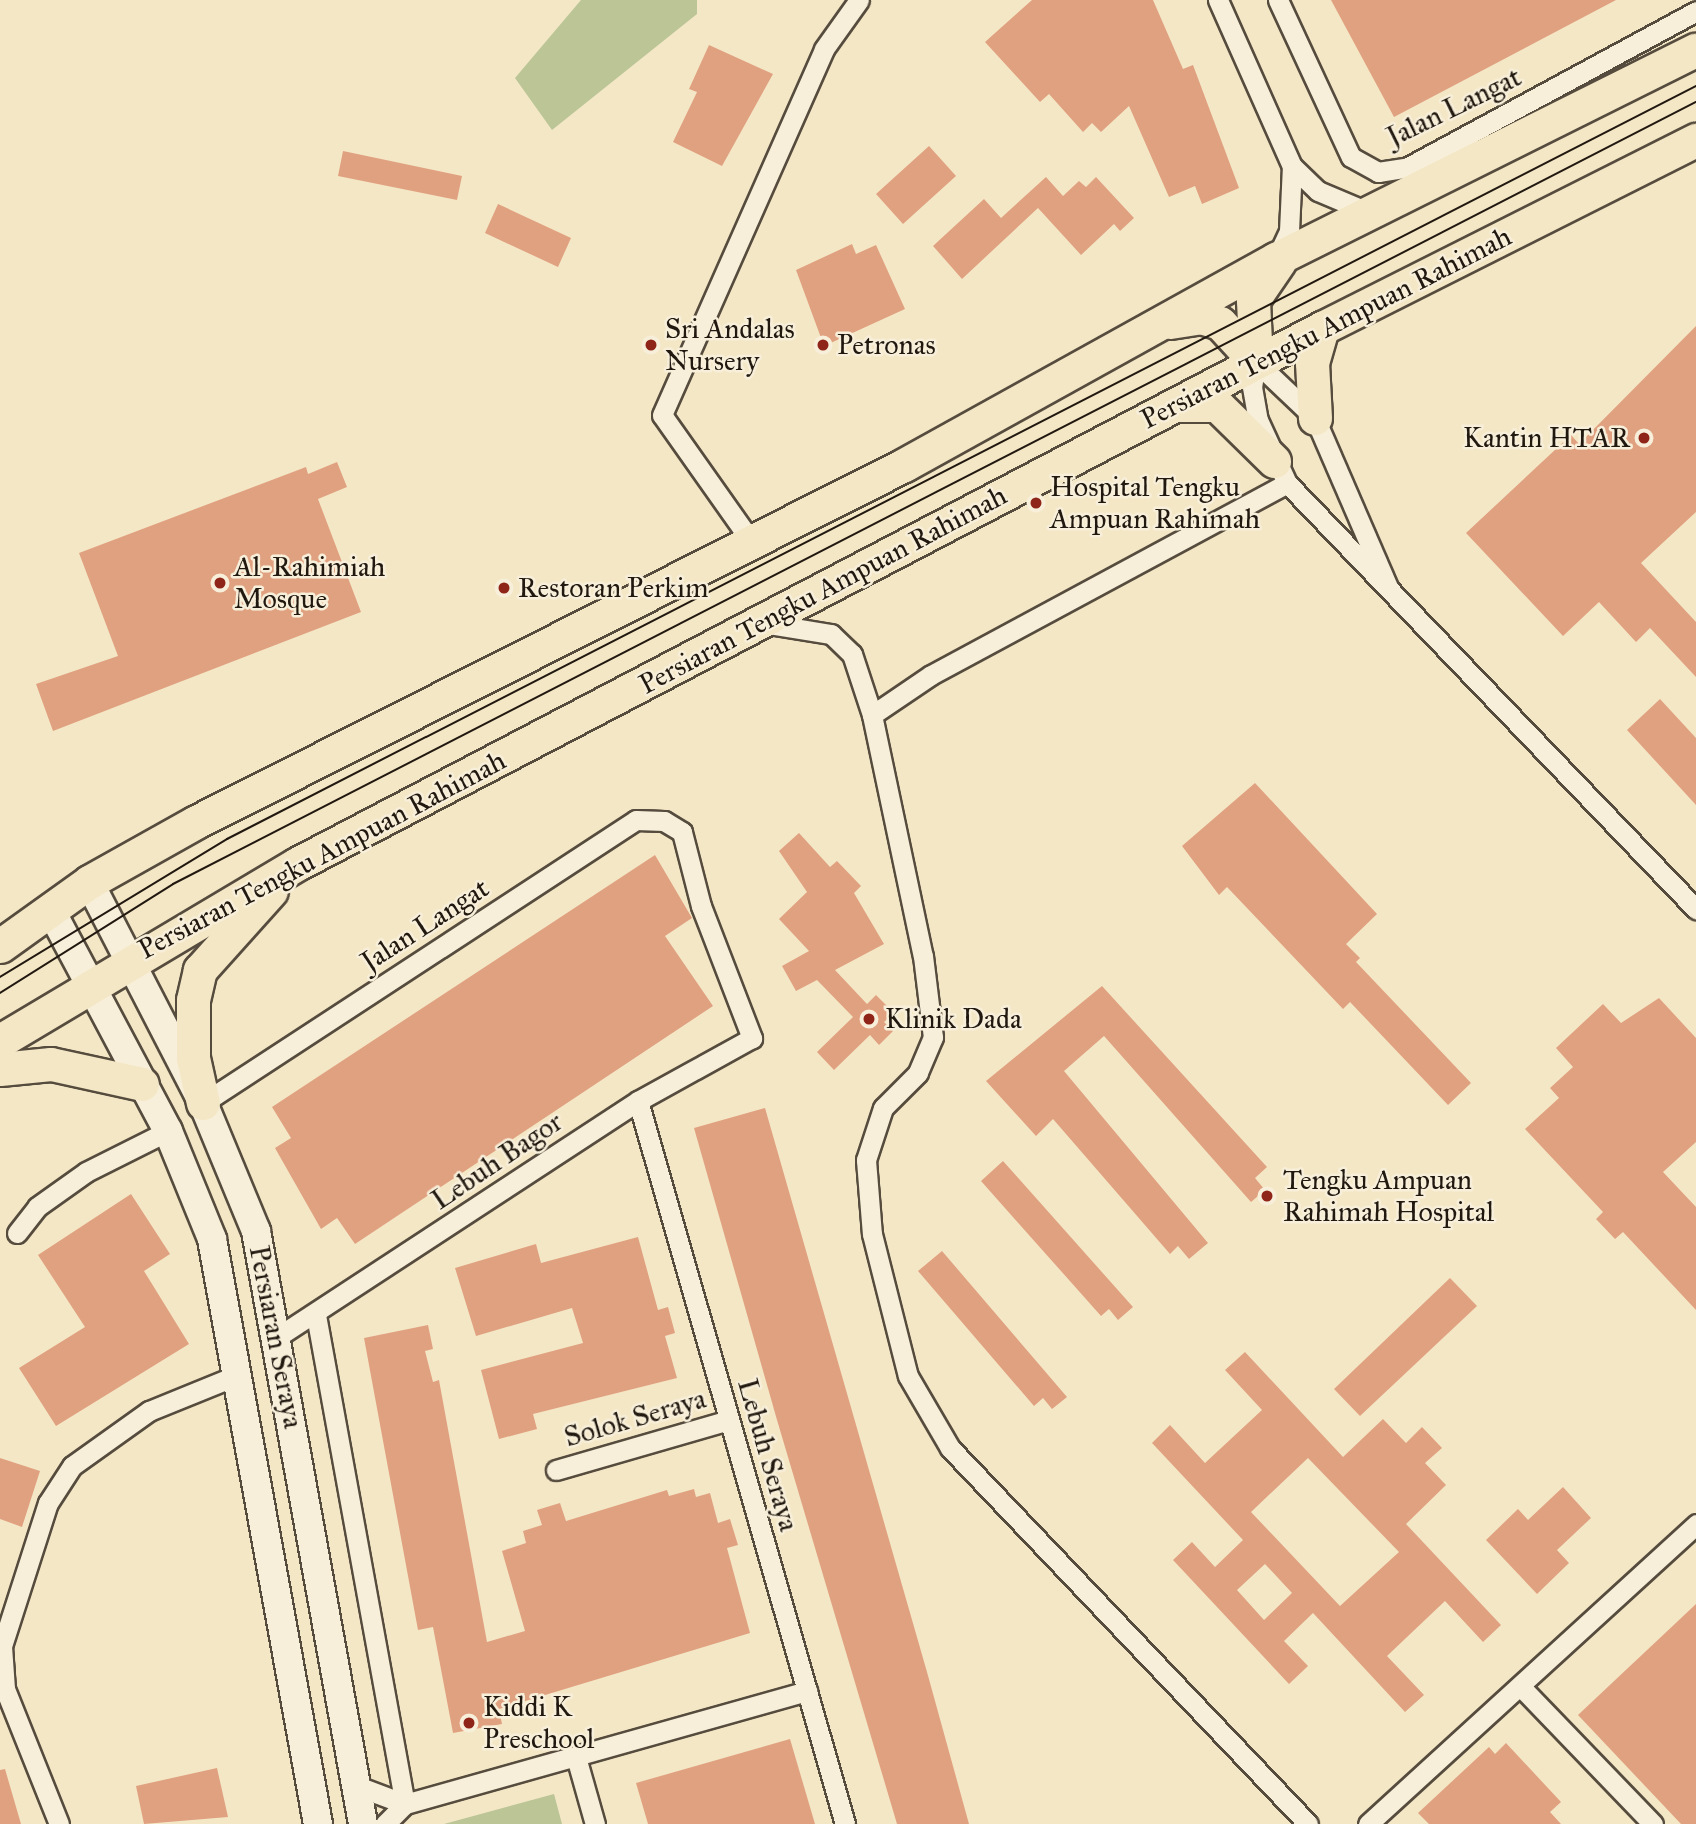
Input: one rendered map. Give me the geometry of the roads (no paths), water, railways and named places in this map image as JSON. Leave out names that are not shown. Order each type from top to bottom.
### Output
[{"type":"highway","points":[[0,946],[89,882],[751,541],[1164,323],[1281,256],[1696,50]]},
{"type":"highway","name":"Persiaran Tengku Ampuan Rahimah","points":[[0,1041],[128,960],[297,863],[763,623],[1256,362],[1696,140]]},
{"type":"highway","points":[[1256,362],[1253,300],[1281,256]]},
{"type":"highway","points":[[1164,323],[1201,317],[1220,323],[1256,362]]},
{"type":"highway","points":[[1315,418],[1312,363],[1322,328]]},
{"type":"highway","points":[[1173,405],[1217,405],[1281,472]]},
{"type":"highway","points":[[203,1102],[193,1058],[193,1000],[201,970],[297,863]]},
{"type":"highway","points":[[0,1069],[51,1064],[142,1084]]},
{"type":"main road","name":"Persiaran Seraya","points":[[89,882],[203,1102],[256,1231],[278,1337],[363,1824]]},
{"type":"main road","name":"Persiaran Seraya","points":[[50,909],[88,987],[168,1131],[212,1239],[240,1374],[318,1824]]},
{"type":"main road","points":[[276,1583],[318,1577]]},
{"type":"street","points":[[751,541],[662,415],[824,49],[859,0]]},
{"type":"street","name":"Jalan Langat","points":[[1278,0],[1351,157],[1378,172],[1408,167],[1696,10]]},
{"type":"street","points":[[1219,1],[1292,166],[1318,191],[1370,213]]},
{"type":"street","points":[[1281,256],[1289,230],[1292,166]]},
{"type":"street","points":[[1256,362],[1315,418],[1388,587]]},
{"type":"street","points":[[1256,362],[1252,387],[1281,472],[1696,909]]},
{"type":"street","points":[[872,715],[931,675],[1281,472]]},
{"type":"street","points":[[763,623],[831,634],[852,653],[872,715],[933,1037],[918,1073],[883,1108],[866,1160],[872,1234],[908,1376],[950,1448],[1308,1824]]},
{"type":"street","name":"Jalan Langat","points":[[203,1102],[636,820],[664,821],[682,832]]},
{"type":"street","name":"Lebuh Bagor","points":[[278,1337],[316,1315],[638,1101],[752,1038],[701,905],[682,832]]},
{"type":"street","name":"Lebuh Seraya","points":[[638,1101],[845,1824]]},
{"type":"street","points":[[17,1233],[37,1208],[86,1172],[168,1131]]},
{"type":"street","name":"Persiaran Seraya","points":[[316,1315],[405,1804]]},
{"type":"street","points":[[59,1824],[5,1689],[2,1646],[48,1503],[72,1466],[149,1411],[240,1374]]},
{"type":"street","name":"Solok Seraya","points":[[556,1470],[729,1420]]},
{"type":"street","points":[[1368,1824],[1522,1688],[1696,1524]]},
{"type":"street","points":[[1522,1688],[1653,1824]]},
{"type":"street","points":[[385,1824],[405,1804],[807,1691]]},
{"type":"street","points":[[576,1757],[595,1824]]},
{"type":"street","points":[[357,1786],[405,1804]]},
{"type":"tram line","points":[[0,977],[227,839],[1696,86]]},
{"type":"tram line","points":[[0,993],[173,884],[1696,102]]},
{"type":"place","name":"Sri Andalas Nursery","points":[[651,345]]},
{"type":"place","name":"Petronas","points":[[823,345]]},
{"type":"place","name":"Kantin HTAR","points":[[1644,438]]},
{"type":"place","name":"Hospital Tengku Ampuan Rahimah","points":[[1036,503]]},
{"type":"place","name":"Al-Rahimiah Mosque","points":[[220,583]]},
{"type":"place","name":"Restoran Perkim","points":[[504,588]]},
{"type":"place","name":"Klinik Dada","points":[[869,1019]]},
{"type":"place","name":"Tengku Ampuan Rahimah Hospital","points":[[1267,1196]]},
{"type":"place","name":"Kiddi K Preschool","points":[[469,1723]]}]
